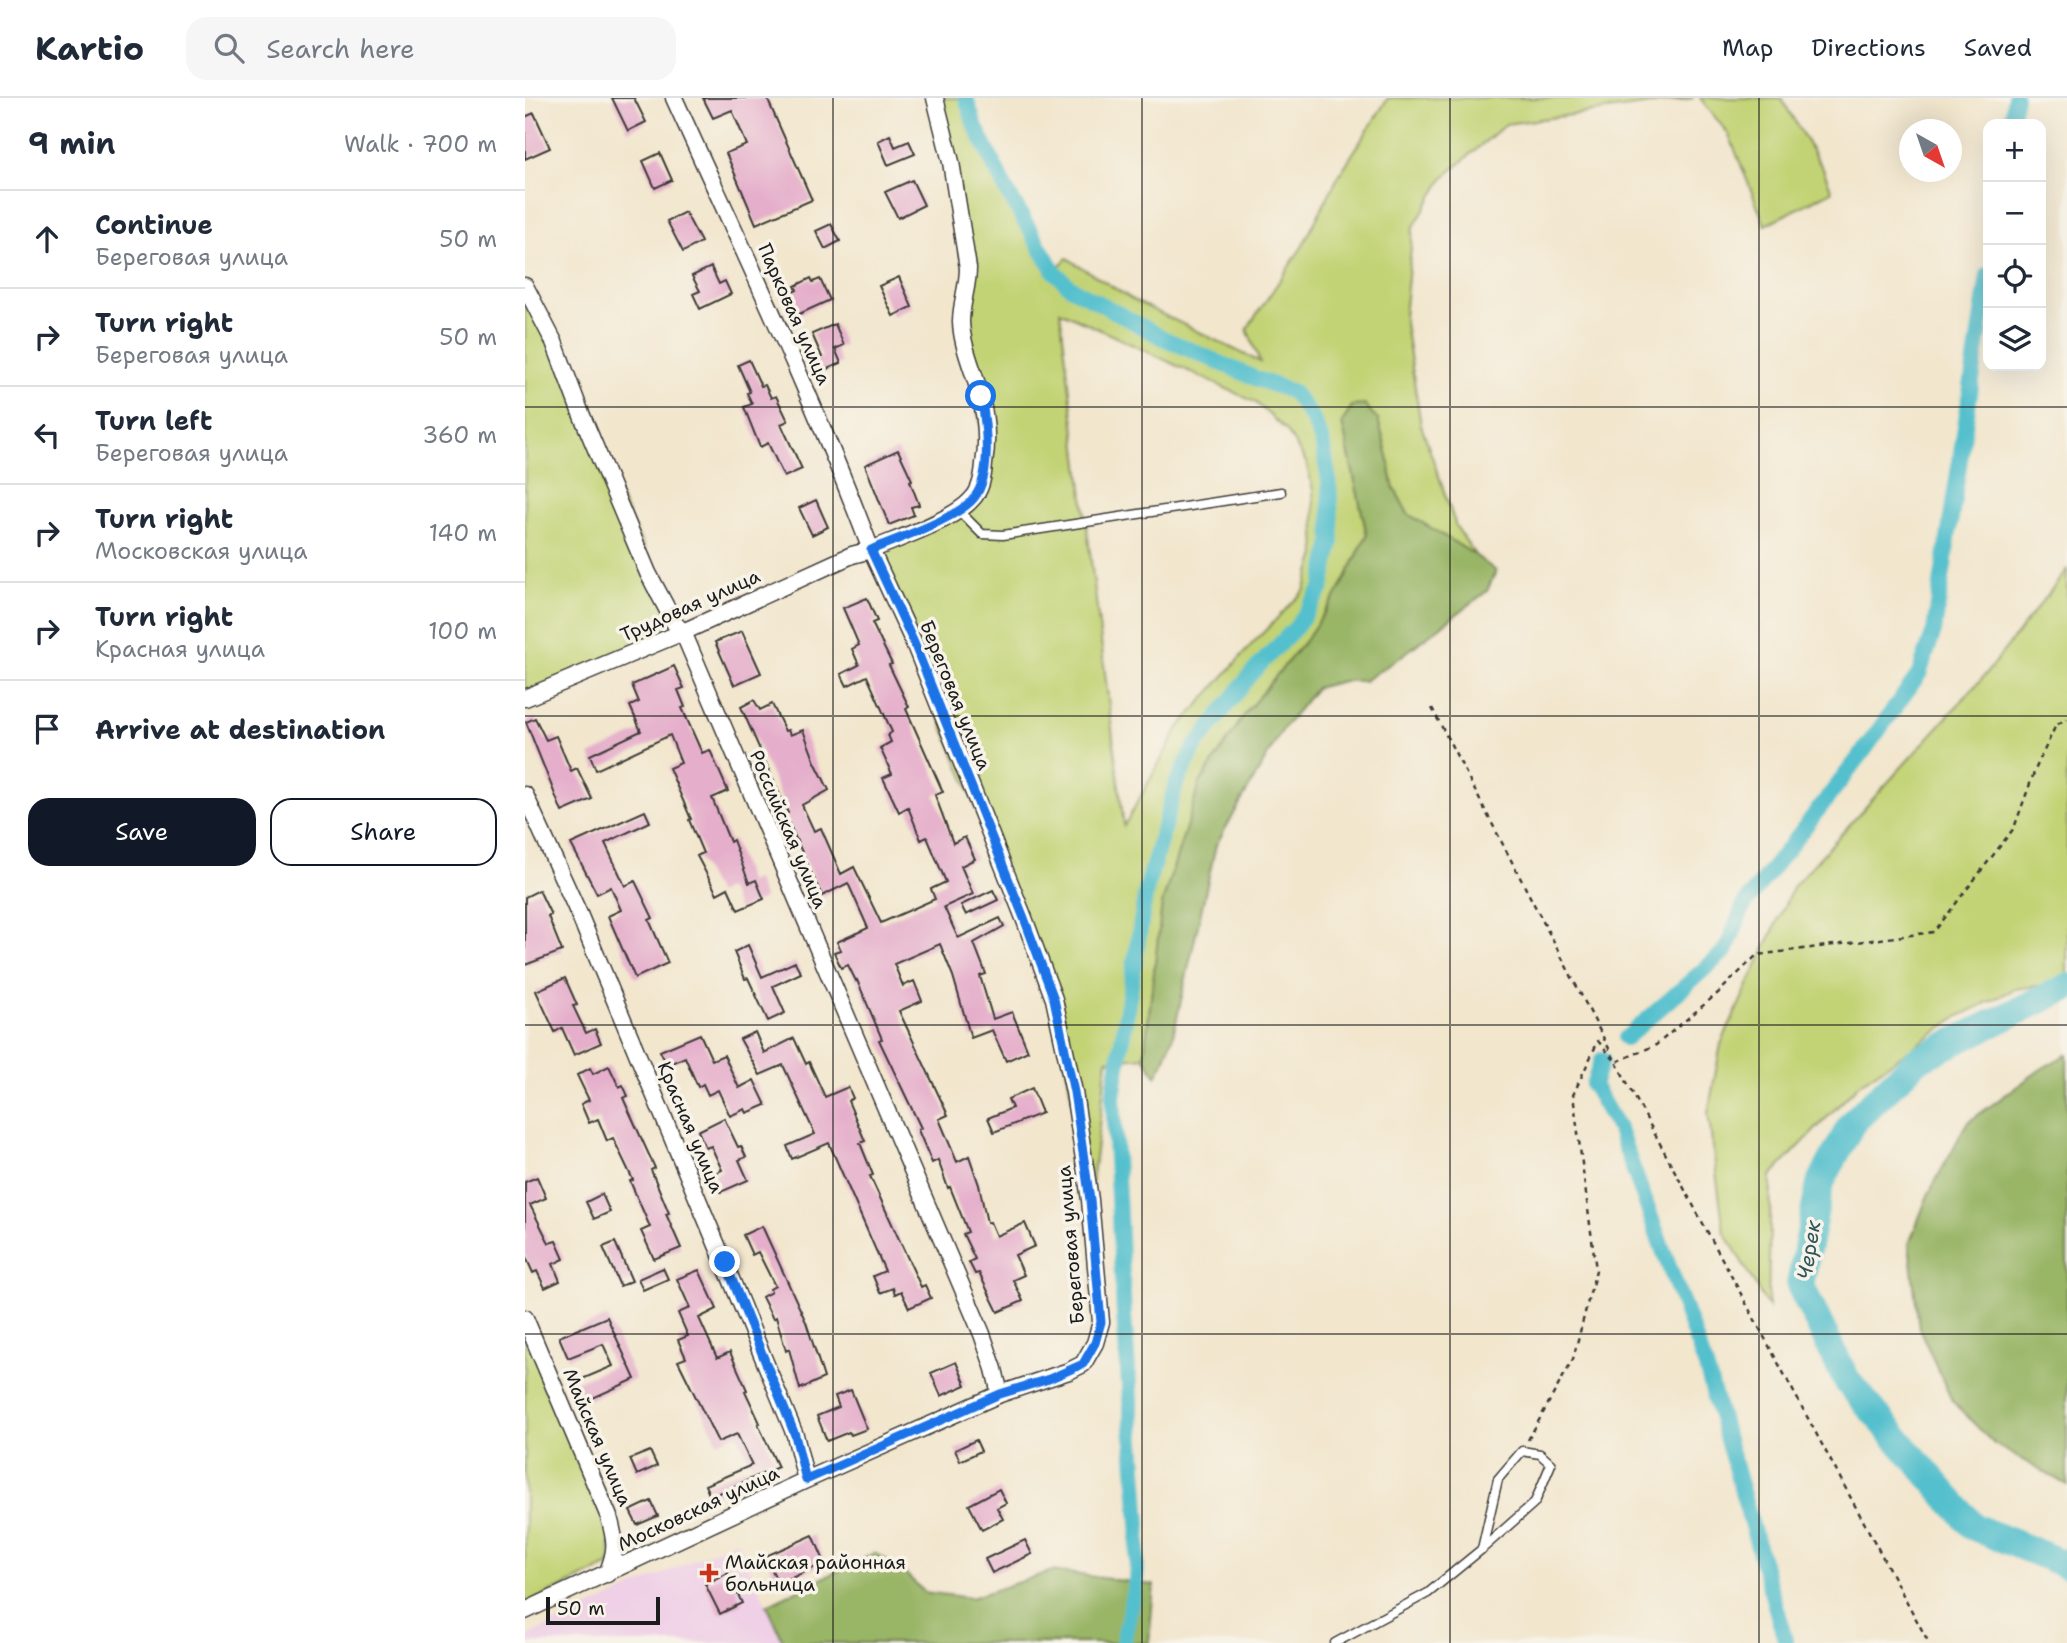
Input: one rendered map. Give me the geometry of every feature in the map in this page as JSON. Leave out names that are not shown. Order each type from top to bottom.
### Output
[{"type":"street","name":"Парковая улица","points":[[674,98],[839,463],[871,550]]},
{"type":"street","points":[[871,550],[959,511],[973,499],[980,488],[986,452],[981,396],[963,331],[962,304],[968,285],[968,268],[951,162],[936,98]]},
{"type":"street","name":"Российская улица","points":[[525,286],[554,342],[648,573],[675,624],[683,632],[982,1334],[1000,1394]]},
{"type":"street","name":"Трудовая улица","points":[[525,698],[683,632],[852,555],[871,550]]},
{"type":"street","name":"Береговая улица","points":[[871,550],[914,643],[1054,999],[1074,1092],[1090,1200],[1101,1322],[1095,1343],[1083,1364]]},
{"type":"street","name":"Красная улица","points":[[525,795],[579,914],[730,1274],[795,1435],[806,1480]]},
{"type":"street","name":"Майская улица","points":[[525,1318],[609,1517],[615,1540],[615,1554],[607,1574]]},
{"type":"street","name":"Московская улица","points":[[525,1611],[806,1480],[1000,1394],[1059,1375],[1083,1364]]},
{"type":"lane","points":[[959,511],[982,534],[1003,536],[1281,492]]},
{"type":"lane","points":[[1335,1643],[1428,1593],[1482,1549],[1535,1502],[1551,1464],[1540,1454],[1522,1451],[1498,1479],[1482,1549]]},
{"type":"path","points":[[1432,708],[1616,1062],[1929,1643]]},
{"type":"path","points":[[1616,1062],[1656,1045],[1718,993],[1757,955],[1934,932],[2014,828],[2035,770],[2056,725],[2067,719]]},
{"type":"path","points":[[1522,1451],[1573,1359],[1595,1270],[1573,1095],[1598,1041],[1616,1062]]},
{"type":"shaded area","name":"Майская районная больница","points":[[737,1540],[784,1643],[525,1643],[525,1637]]},
{"type":"green space","points":[[935,98],[966,98],[993,165],[1054,271],[1067,258],[1135,301],[1260,362],[1247,329],[1302,247],[1338,177],[1388,98],[1694,98],[1506,124],[1444,177],[1413,228],[1404,317],[1421,425],[1456,526],[1475,555],[1408,514],[1393,486],[1378,420],[1342,423],[1367,535],[1340,590],[1305,641],[1247,711],[1200,783],[1162,904],[1144,1057],[1107,1060],[1090,1200],[1054,999],[871,550],[973,499],[986,452],[964,340],[968,285]],"holes":[[[1060,311],[1255,402],[1286,430],[1306,462],[1313,490],[1316,554],[1304,591],[1252,644],[1180,726],[1124,826]]]},
{"type":"green space","points":[[1700,98],[1781,98],[1823,169],[1832,191],[1765,225],[1729,135]]},
{"type":"green space","points":[[525,286],[683,632],[525,698]]},
{"type":"green space","points":[[1365,405],[1378,420],[1393,486],[1408,514],[1496,571],[1487,591],[1399,658],[1364,681],[1343,681],[1316,688],[1283,729],[1216,845],[1173,1036],[1156,1076],[1144,1057],[1162,904],[1200,783],[1247,711],[1305,641],[1340,590],[1367,535],[1342,423],[1352,406]]},
{"type":"green space","points":[[2067,570],[2067,982],[2015,989],[1957,1017],[1858,1085],[1771,1176],[1768,1307],[1724,1231],[1708,1113],[1721,1044],[1793,887],[1985,675]]},
{"type":"green space","points":[[2067,1054],[2067,1485],[1994,1444],[1952,1401],[1919,1328],[1909,1244],[1928,1195],[1967,1123],[2041,1069]]},
{"type":"green space","points":[[525,1322],[609,1517],[610,1565],[525,1604]]},
{"type":"green space","points":[[875,1553],[903,1571],[924,1592],[971,1598],[1052,1571],[1154,1585],[1149,1643],[784,1643],[767,1605]]},
{"type":"building","points":[[612,98],[634,98],[646,122],[628,131]]},
{"type":"building","points":[[703,98],[767,98],[812,200],[756,224],[726,153],[747,145],[732,110],[713,118]]},
{"type":"building","points":[[534,113],[550,148],[525,159],[525,117]]},
{"type":"building","points":[[890,135],[895,147],[909,141],[915,154],[888,165],[878,141]]},
{"type":"building","points":[[660,153],[672,180],[655,188],[643,161]]},
{"type":"building","points":[[912,180],[924,205],[898,218],[885,192]]},
{"type":"building","points":[[685,212],[701,242],[683,252],[667,221]]},
{"type":"building","points":[[831,224],[840,241],[825,249],[816,231]]},
{"type":"building","points":[[711,267],[719,284],[725,281],[731,294],[700,309],[693,294],[700,291],[692,276]]},
{"type":"building","points":[[899,277],[912,307],[893,316],[879,286]]},
{"type":"building","points":[[811,278],[813,282],[820,279],[830,300],[797,315],[787,295],[797,290],[795,286]]},
{"type":"building","points":[[835,324],[844,345],[835,349],[841,363],[818,373],[813,361],[822,357],[812,334]]},
{"type":"building","points":[[749,360],[761,386],[765,385],[771,398],[776,396],[788,421],[781,424],[802,469],[784,477],[768,443],[760,447],[744,407],[752,404],[747,393],[750,392],[738,365]]},
{"type":"building","points":[[898,450],[912,480],[910,481],[919,505],[911,507],[914,515],[889,525],[865,465]]},
{"type":"building","points":[[816,500],[828,527],[812,535],[799,508]]},
{"type":"building","points":[[867,598],[877,621],[872,623],[892,664],[889,665],[909,707],[906,709],[943,792],[935,795],[953,843],[965,837],[975,859],[961,866],[973,894],[944,907],[958,938],[1000,918],[1004,926],[974,943],[986,974],[980,976],[993,1019],[1012,1012],[1028,1051],[1006,1061],[992,1030],[971,1038],[953,976],[940,944],[894,964],[903,986],[914,981],[922,1001],[899,1011],[948,1115],[939,1119],[957,1162],[969,1156],[979,1185],[987,1223],[990,1222],[996,1236],[1025,1223],[1035,1246],[1015,1255],[1024,1275],[1013,1280],[1023,1301],[998,1312],[979,1273],[975,1274],[969,1262],[975,1259],[963,1234],[968,1232],[938,1160],[932,1163],[918,1130],[921,1128],[879,1040],[882,1039],[857,980],[848,965],[841,968],[834,952],[841,950],[837,942],[868,928],[848,883],[822,896],[785,815],[788,813],[741,707],[754,700],[760,710],[772,704],[785,731],[788,730],[790,735],[803,730],[829,790],[802,805],[814,831],[821,828],[841,874],[854,867],[881,923],[935,899],[931,889],[946,882],[927,837],[921,840],[908,807],[899,812],[883,778],[892,774],[880,748],[891,742],[888,735],[892,732],[867,676],[847,686],[841,674],[859,665],[852,649],[859,645],[843,608]]},
{"type":"building","points":[[742,631],[761,673],[734,685],[715,642]]},
{"type":"building","points":[[674,666],[684,688],[678,690],[685,707],[682,708],[702,753],[710,750],[728,791],[712,798],[730,842],[733,840],[749,883],[756,880],[764,899],[738,910],[728,888],[717,894],[697,856],[703,853],[669,768],[681,763],[670,735],[596,770],[590,755],[641,731],[630,706],[639,702],[632,685]]},
{"type":"building","points":[[535,718],[546,740],[556,736],[571,771],[577,768],[592,799],[562,812],[526,722]]},
{"type":"building","points":[[645,811],[650,822],[605,843],[625,886],[635,881],[653,918],[649,920],[668,963],[635,978],[608,916],[621,910],[611,887],[597,894],[571,844]]},
{"type":"building","points":[[539,890],[551,915],[548,916],[562,951],[525,965],[525,897]]},
{"type":"building","points":[[993,890],[998,900],[966,915],[961,905]]},
{"type":"building","points":[[748,945],[762,977],[795,962],[801,973],[773,986],[785,1013],[768,1021],[734,952]]},
{"type":"building","points":[[565,978],[577,1005],[573,1006],[586,1033],[595,1029],[601,1043],[574,1055],[562,1028],[555,1032],[536,991]]},
{"type":"building","points":[[755,1032],[764,1053],[794,1038],[806,1064],[809,1062],[825,1097],[848,1087],[853,1098],[848,1101],[865,1141],[860,1143],[873,1175],[870,1176],[921,1287],[925,1285],[931,1298],[909,1308],[901,1291],[895,1294],[893,1288],[880,1293],[873,1276],[885,1271],[829,1143],[792,1159],[787,1146],[815,1134],[783,1065],[760,1075],[740,1039]]},
{"type":"building","points":[[700,1034],[712,1060],[724,1055],[739,1088],[754,1080],[766,1105],[747,1113],[745,1109],[730,1116],[718,1090],[708,1095],[703,1084],[698,1087],[685,1057],[667,1065],[660,1051]]},
{"type":"building","points":[[609,1066],[619,1087],[623,1085],[628,1096],[623,1098],[655,1168],[651,1170],[681,1248],[654,1259],[641,1231],[650,1227],[630,1181],[633,1180],[613,1138],[607,1141],[598,1119],[589,1123],[581,1104],[589,1100],[577,1075],[590,1068],[593,1074]]},
{"type":"building","points":[[1032,1088],[1042,1113],[994,1132],[988,1118],[1012,1108],[1008,1099]]},
{"type":"building","points":[[724,1118],[746,1157],[739,1160],[748,1180],[721,1192],[713,1174],[722,1170],[711,1146],[706,1148],[698,1131]]},
{"type":"building","points":[[537,1177],[546,1198],[530,1205],[549,1243],[556,1241],[564,1259],[553,1264],[560,1281],[545,1288],[537,1271],[533,1273],[525,1255],[525,1182]]},
{"type":"building","points":[[602,1194],[610,1212],[594,1219],[586,1202]]},
{"type":"building","points":[[762,1226],[806,1322],[824,1378],[800,1389],[789,1349],[786,1351],[776,1317],[773,1319],[762,1297],[775,1286],[758,1252],[752,1255],[743,1235]]},
{"type":"building","points":[[615,1242],[632,1281],[620,1286],[603,1247]]},
{"type":"building","points":[[663,1268],[668,1279],[643,1290],[638,1279]]},
{"type":"building","points":[[699,1270],[717,1309],[699,1318],[717,1358],[730,1352],[778,1467],[710,1497],[705,1485],[752,1465],[737,1434],[718,1442],[678,1361],[686,1358],[678,1340],[688,1336],[678,1313],[690,1308],[677,1279]]},
{"type":"building","points":[[607,1317],[635,1379],[584,1402],[575,1382],[613,1366],[603,1344],[568,1358],[559,1337]]},
{"type":"building","points":[[956,1362],[966,1385],[941,1396],[931,1373]]},
{"type":"building","points":[[851,1390],[867,1429],[851,1435],[849,1432],[827,1441],[817,1416],[839,1407],[835,1396]]},
{"type":"building","points":[[976,1440],[981,1451],[960,1461],[955,1450]]},
{"type":"building","points":[[650,1451],[657,1466],[637,1475],[630,1459]]},
{"type":"building","points":[[999,1489],[1006,1503],[997,1508],[1003,1519],[982,1530],[969,1505]]},
{"type":"building","points":[[651,1501],[658,1516],[637,1525],[630,1511]]},
{"type":"building","points":[[813,1535],[825,1563],[778,1584],[766,1556]]},
{"type":"building","points":[[1025,1540],[1032,1554],[992,1573],[985,1559]]},
{"type":"building","points":[[728,1573],[742,1603],[720,1614],[705,1584]]},
{"type":"waterway","points":[[966,98],[974,123],[1005,188],[1054,271],[1070,287],[1163,338],[1293,392],[1312,418],[1322,441],[1329,481],[1332,541],[1322,588],[1297,626],[1251,674],[1195,747],[1176,784],[1146,891],[1113,1097],[1124,1315],[1139,1524],[1136,1580],[1123,1643]]},
{"type":"waterway","points":[[2012,119],[2015,98]]},
{"type":"waterway","points":[[1626,1038],[1726,950],[1744,905],[1860,756],[1919,674],[1934,631],[1983,308]]},
{"type":"waterway","name":"Черек","points":[[2067,987],[1917,1060],[1852,1123],[1820,1184],[1800,1285],[1847,1381],[1974,1527],[2067,1565]]},
{"type":"waterway","points":[[1602,1060],[1593,1085],[1619,1130],[1706,1367],[1786,1643]]},
{"type":"place","name":"Майская районная больница","points":[[709,1573]]},
{"type":"route","points":[[725,1262],[795,1435],[806,1480],[1000,1394],[1069,1371],[1083,1364],[1095,1343],[1101,1322],[1090,1200],[1074,1092],[1054,999],[914,643],[871,550],[959,511],[973,499],[980,488],[986,452],[981,396]]}]
